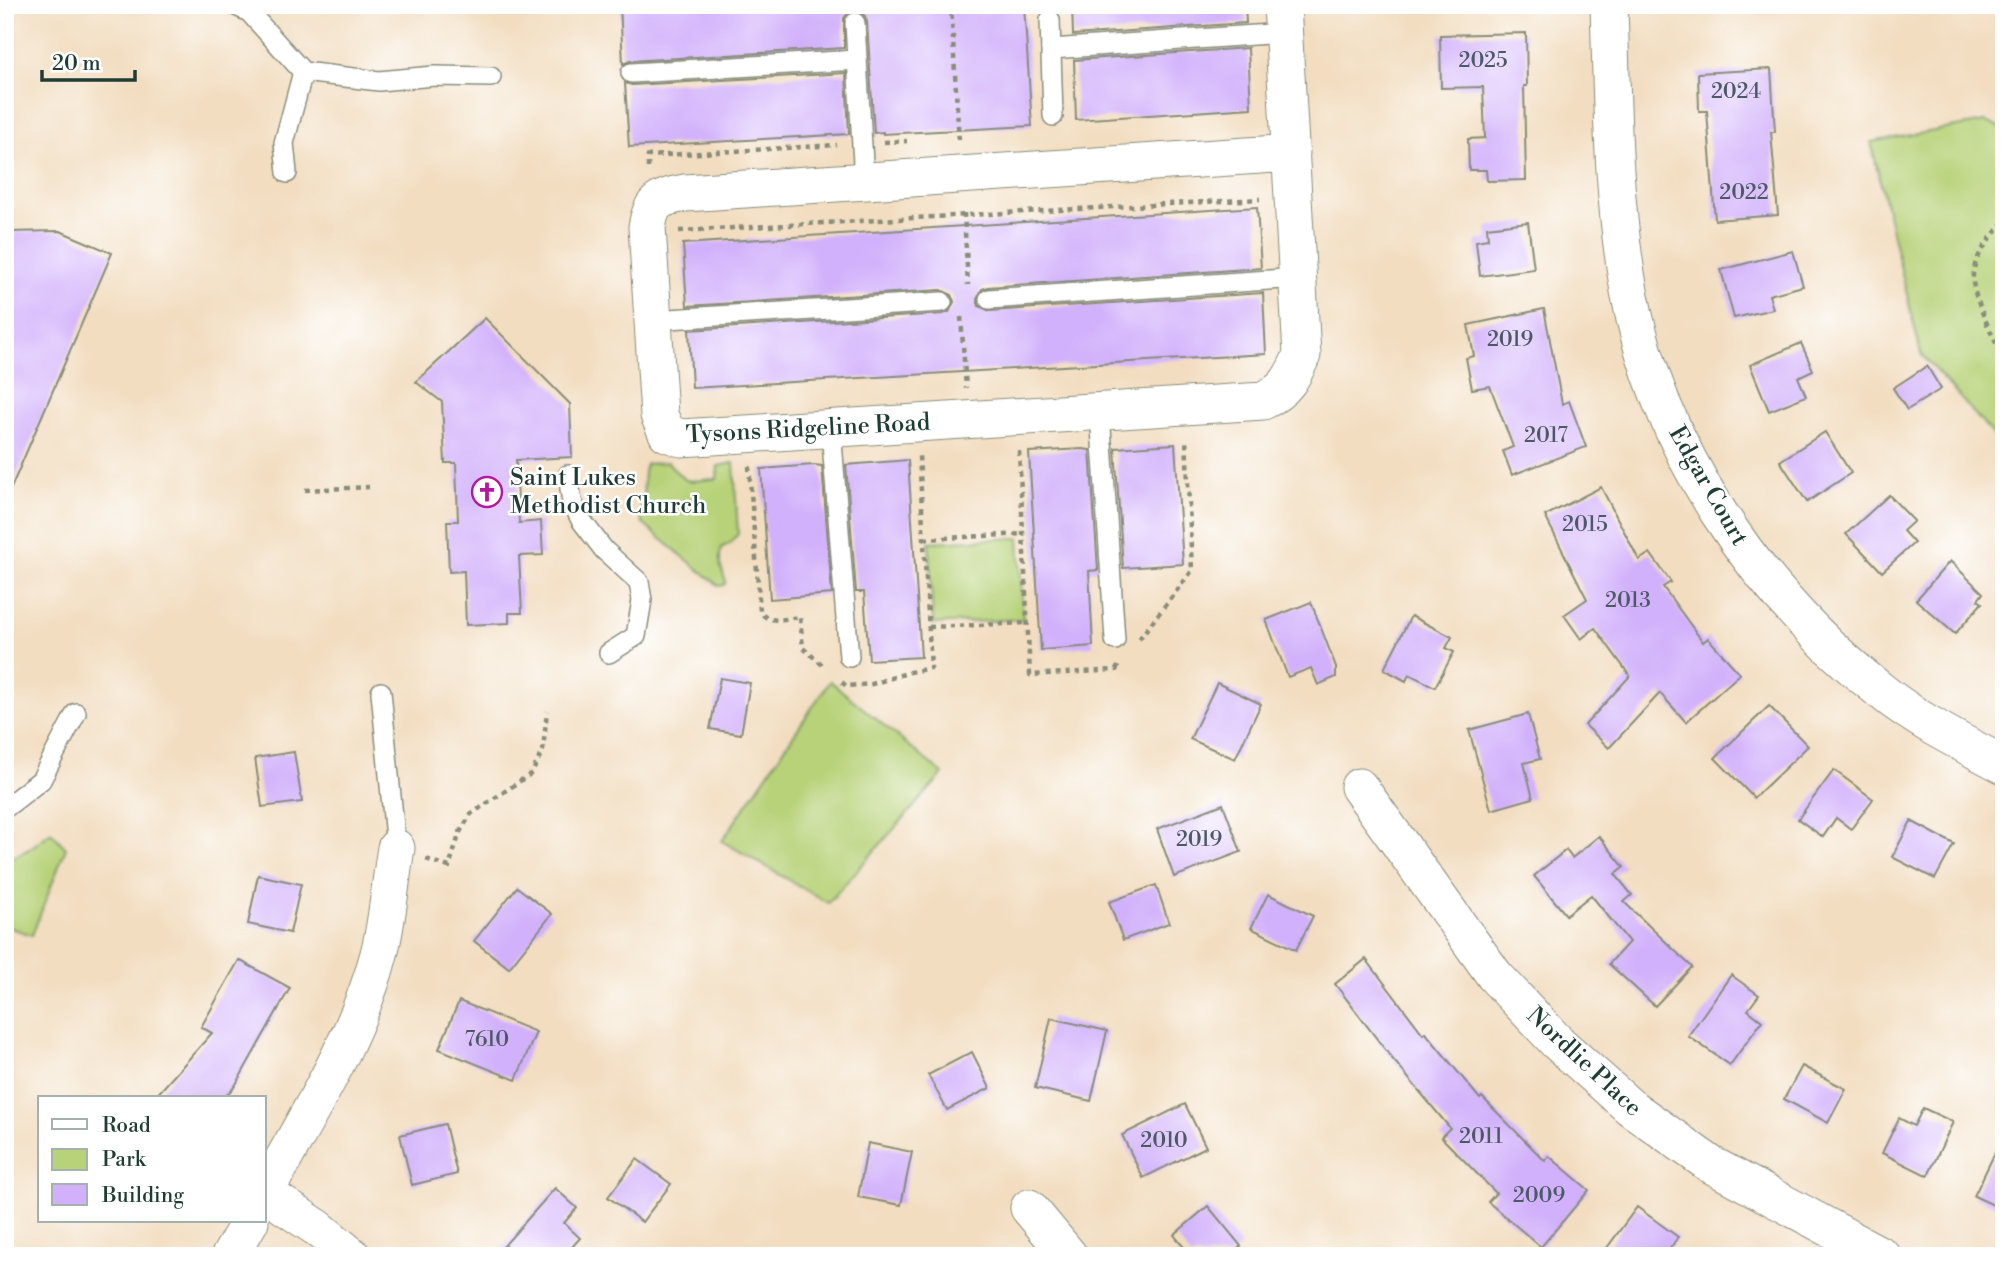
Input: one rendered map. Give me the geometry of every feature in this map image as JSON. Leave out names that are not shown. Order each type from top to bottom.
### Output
[{"type":"street","name":"Edgar Court","points":[[1609,5],[1616,203],[1629,293],[1648,363],[1672,427],[1697,478],[1746,551],[1788,605],[1826,644],[1882,692],[1945,734],[2004,765]]},
{"type":"street","name":"Tysons Ridgeline Road","points":[[1283,19],[1302,355],[1292,378],[1275,395],[1263,401],[681,438],[667,433],[659,415],[647,227],[650,208],[659,200],[685,193],[1290,153]]},
{"type":"street","name":"Nordlie Place","points":[[1359,787],[1495,976],[1567,1051],[1630,1107],[1710,1164],[1882,1256]]},
{"type":"street","points":[[266,1192],[341,1052],[368,990],[380,953],[396,848]]},
{"type":"street","points":[[266,1195],[319,1229],[352,1256]]},
{"type":"street","points":[[1029,1208],[1069,1256]]},
{"type":"street","points":[[230,1256],[249,1222]]},
{"type":"lane","points":[[234,5],[248,12],[303,72],[379,81],[434,76],[491,77]]},
{"type":"lane","points":[[1051,50],[1283,19]]},
{"type":"lane","points":[[1050,20],[1053,116]]},
{"type":"lane","points":[[855,23],[864,181]]},
{"type":"lane","points":[[631,73],[857,60]]},
{"type":"lane","points":[[287,173],[284,143],[303,72]]},
{"type":"lane","points":[[989,299],[1298,278]]},
{"type":"lane","points":[[653,320],[942,302]]},
{"type":"lane","points":[[1100,412],[1115,640]]},
{"type":"lane","points":[[831,429],[849,657]]},
{"type":"lane","points":[[568,475],[572,502],[581,520],[604,550],[639,582],[642,600],[636,636],[609,653]]},
{"type":"lane","points":[[381,692],[396,848]]},
{"type":"lane","points":[[5,807],[41,780],[76,713]]},
{"type":"path","points":[[951,5],[962,175]]},
{"type":"path","points":[[674,232],[1265,198]]},
{"type":"path","points":[[2004,222],[1984,248],[1973,280],[1989,329],[2004,359]]},
{"type":"path","points":[[1186,438],[1199,437]]},
{"type":"path","points":[[837,678],[846,686],[872,684],[931,668],[919,451]]},
{"type":"path","points":[[749,461],[760,611],[762,616],[770,620],[800,617],[803,648],[829,671]]},
{"type":"path","points":[[305,490],[369,487]]},
{"type":"path","points":[[924,539],[1023,534]]},
{"type":"path","points":[[929,627],[1027,623]]},
{"type":"path","points":[[396,848],[449,867],[460,832],[471,814],[532,773],[543,750],[547,711]]},
{"type":"green space","points":[[1985,122],[2004,128],[2004,447],[1921,354],[1871,142]]},
{"type":"green space","points":[[668,462],[680,476],[689,481],[717,479],[718,466],[734,463],[738,534],[730,544],[722,547],[720,556],[726,582],[724,585],[719,586],[643,524],[641,512],[646,464]]},
{"type":"green space","points":[[1019,538],[1023,619],[933,624],[929,542]]},
{"type":"green space","points":[[830,681],[943,774],[828,903],[722,841]]},
{"type":"green space","points":[[51,832],[66,848],[32,935],[5,926],[5,861],[29,849]]},
{"type":"building","points":[[620,5],[909,5],[910,12],[1024,5],[1032,126],[874,133],[867,22],[860,12],[849,12],[844,18],[844,48],[630,61],[623,64]]},
{"type":"building","points":[[1072,5],[1245,5],[1246,23],[1073,35]]},
{"type":"building","points":[[1526,33],[1526,180],[1487,181],[1486,170],[1469,170],[1468,139],[1485,138],[1483,87],[1441,88],[1440,35]]},
{"type":"building","points":[[1248,48],[1251,108],[1076,120],[1074,60]]},
{"type":"building","points":[[1771,69],[1775,132],[1771,132],[1778,215],[1715,220],[1707,111],[1699,111],[1698,73]]},
{"type":"building","points":[[846,73],[849,134],[629,147],[625,83],[632,85]]},
{"type":"building","points":[[1257,207],[1261,268],[988,287],[982,289],[977,299],[979,306],[990,311],[1263,293],[1266,354],[692,388],[689,330],[943,314],[949,312],[954,302],[952,295],[941,290],[687,306],[683,244]]},
{"type":"building","points":[[1528,222],[1534,269],[1480,276],[1476,241],[1488,239],[1487,227]]},
{"type":"building","points":[[60,231],[112,253],[5,502],[5,232]]},
{"type":"building","points":[[1793,251],[1803,286],[1769,295],[1773,309],[1734,318],[1721,270]]},
{"type":"building","points":[[1544,309],[1562,404],[1569,401],[1586,447],[1512,475],[1503,451],[1513,447],[1490,386],[1472,389],[1466,358],[1474,356],[1468,325]]},
{"type":"building","name":"Saint Lukes Methodist Church","points":[[485,318],[570,404],[572,457],[516,460],[519,523],[541,521],[543,555],[519,556],[522,613],[509,613],[509,623],[466,625],[464,571],[449,572],[447,521],[458,521],[456,463],[445,463],[442,402],[416,382]]},
{"type":"building","points":[[1801,343],[1813,370],[1798,377],[1806,396],[1769,411],[1750,365]]},
{"type":"building","points":[[1927,366],[1941,389],[1907,410],[1893,388]]},
{"type":"building","points":[[1825,432],[1851,473],[1807,502],[1780,461]]},
{"type":"building","points":[[1175,444],[1183,564],[1123,568],[1115,448]]},
{"type":"building","points":[[1090,450],[1098,570],[1089,571],[1093,646],[1041,650],[1029,452]]},
{"type":"building","points":[[908,460],[921,657],[869,660],[864,592],[856,592],[846,465]]},
{"type":"building","points":[[822,466],[832,594],[770,599],[761,469]]},
{"type":"building","points":[[1601,487],[1639,560],[1650,553],[1671,582],[1663,587],[1703,642],[1708,638],[1740,674],[1686,722],[1660,693],[1609,748],[1585,725],[1630,676],[1595,628],[1581,639],[1564,615],[1587,599],[1545,516]]},
{"type":"building","points":[[1889,495],[1914,521],[1903,531],[1914,543],[1882,572],[1846,534]]},
{"type":"building","points":[[1950,561],[1983,593],[1978,600],[1982,603],[1955,634],[1916,600]]},
{"type":"building","points":[[1311,602],[1336,667],[1336,677],[1318,685],[1311,668],[1288,677],[1266,620]]},
{"type":"building","points":[[1411,616],[1452,637],[1446,648],[1454,652],[1435,687],[1409,674],[1406,681],[1384,669]]},
{"type":"building","points":[[720,678],[750,683],[741,734],[710,729]]},
{"type":"building","points":[[1217,683],[1261,704],[1235,759],[1190,739]]},
{"type":"building","points":[[1769,706],[1808,746],[1754,798],[1715,758]]},
{"type":"building","points":[[1528,714],[1540,759],[1524,763],[1533,798],[1491,810],[1469,730]]},
{"type":"building","points":[[294,752],[302,802],[262,807],[255,758]]},
{"type":"building","points":[[1834,770],[1873,799],[1851,829],[1836,818],[1823,837],[1798,819]]},
{"type":"building","points":[[1223,804],[1241,852],[1174,877],[1157,829]]},
{"type":"building","points":[[1911,821],[1954,844],[1935,879],[1892,857]]},
{"type":"building","points":[[1599,836],[1624,867],[1615,874],[1632,895],[1624,902],[1692,967],[1655,1006],[1609,964],[1629,942],[1591,895],[1566,915],[1534,876],[1566,850],[1572,858]]},
{"type":"building","points":[[258,875],[301,884],[290,933],[248,924]]},
{"type":"building","points":[[1156,885],[1169,923],[1123,940],[1109,902]]},
{"type":"building","points":[[517,887],[552,914],[509,968],[474,941]]},
{"type":"building","points":[[1268,894],[1313,916],[1296,950],[1251,928]]},
{"type":"building","points":[[1366,959],[1423,1034],[1425,1032],[1480,1099],[1482,1097],[1545,1161],[1549,1156],[1589,1190],[1541,1247],[1488,1202],[1496,1193],[1441,1137],[1450,1128],[1335,984]]},
{"type":"building","points":[[239,960],[290,988],[235,1086],[226,1096],[156,1096],[212,1033],[201,1027]]},
{"type":"building","points":[[1731,975],[1759,995],[1748,1010],[1762,1021],[1730,1065],[1688,1036]]},
{"type":"building","points":[[459,1001],[536,1032],[516,1080],[439,1049]]},
{"type":"building","points":[[1051,1018],[1107,1031],[1091,1101],[1035,1088]]},
{"type":"building","points":[[972,1052],[990,1088],[947,1110],[928,1075]]},
{"type":"building","points":[[1802,1066],[1846,1089],[1828,1123],[1784,1099]]},
{"type":"building","points":[[1185,1104],[1206,1147],[1143,1178],[1122,1135]]},
{"type":"building","points":[[1923,1108],[1953,1122],[1928,1176],[1882,1153],[1899,1118],[1914,1126]]},
{"type":"building","points":[[445,1124],[457,1174],[412,1185],[400,1135]]},
{"type":"building","points":[[2004,1134],[2004,1210],[1974,1196]]},
{"type":"building","points":[[868,1143],[912,1152],[901,1205],[858,1197]]},
{"type":"building","points":[[637,1159],[671,1184],[642,1222],[608,1197]]},
{"type":"building","points":[[555,1188],[577,1208],[564,1223],[580,1238],[564,1256],[495,1256]]},
{"type":"building","points":[[1208,1206],[1241,1246],[1229,1256],[1191,1256],[1174,1235]]},
{"type":"building","points":[[1637,1207],[1678,1237],[1665,1256],[1601,1256]]},
{"type":"place","name":"Saint Lukes Methodist Church","points":[[487,492]]}]
